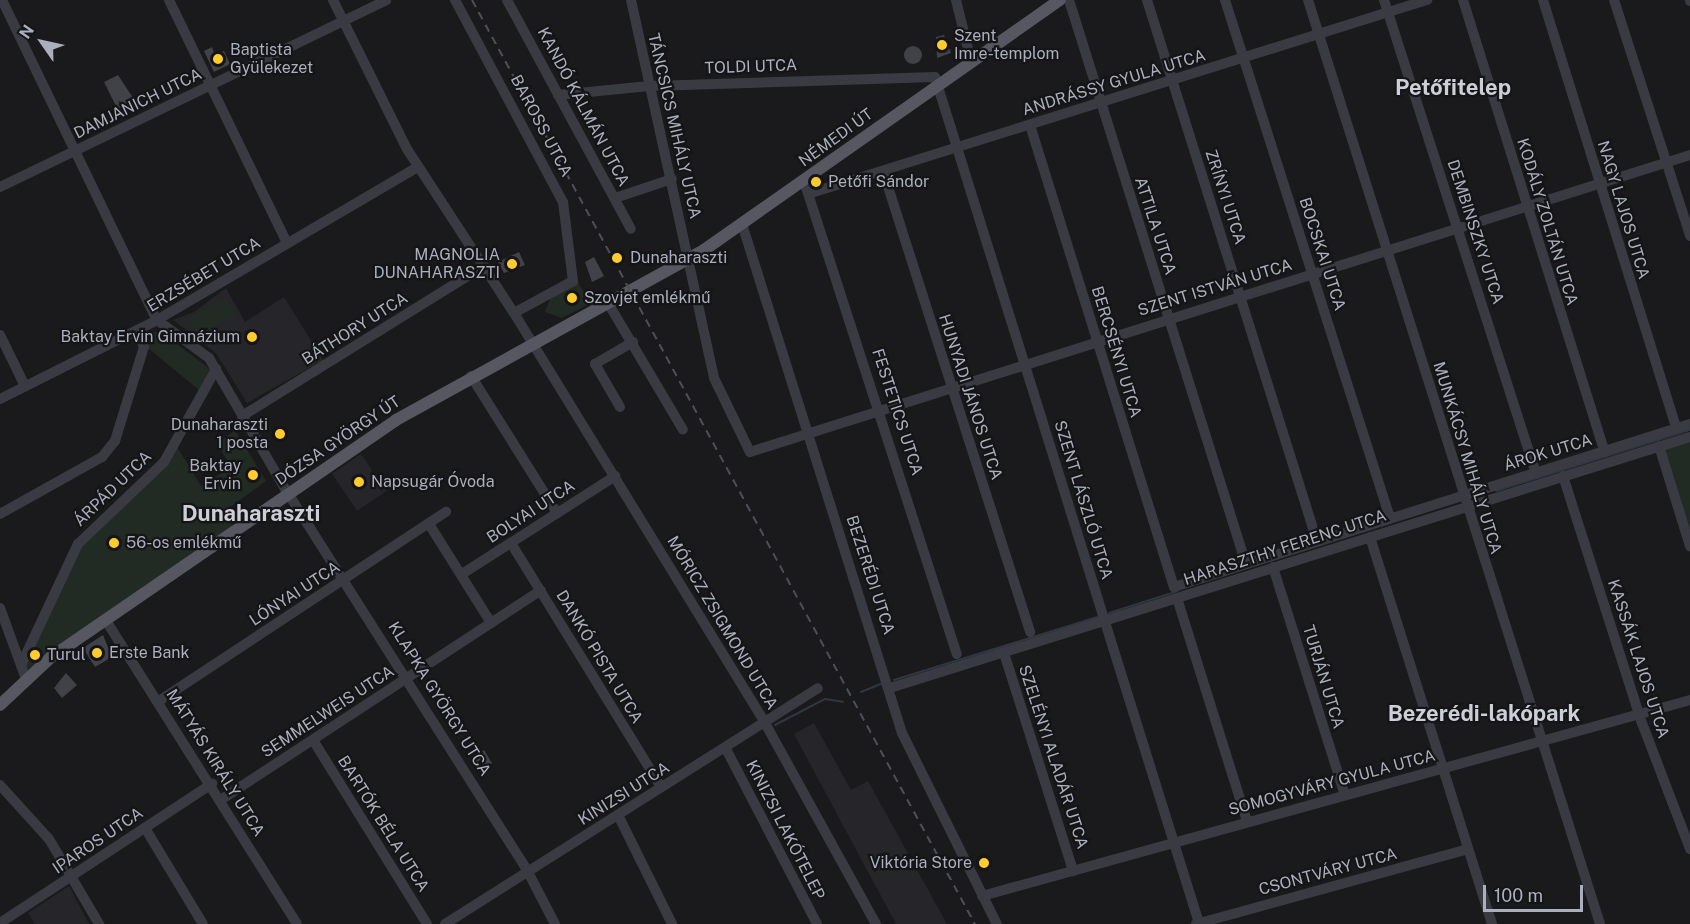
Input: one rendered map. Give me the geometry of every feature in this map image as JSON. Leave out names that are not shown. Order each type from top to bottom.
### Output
[{"type":"main road","name":"NÉMEDI ÚT","points":[[625,293],[688,259],[742,224],[1060,0]]},
{"type":"main road","name":"DÓZSA GYÖRGY ÚT","points":[[0,705],[26,679],[105,619],[396,420],[471,376],[625,293]]},
{"type":"street","points":[[2,0],[157,320]]},
{"type":"street","points":[[169,0],[287,243]]},
{"type":"street","name":"MÓRICZ ZSIGMOND UTCA","points":[[333,0],[418,167],[533,343],[765,723],[876,924]]},
{"type":"street","name":"DAMJANICH UTCA","points":[[0,187],[386,0]]},
{"type":"street","name":"BAROSS UTCA","points":[[455,0],[563,202],[573,281],[514,313]]},
{"type":"street","name":"KANDÓ KÁLMÁN UTCA","points":[[507,0],[631,229]]},
{"type":"street","name":"TÁNCSICS MIHÁLY UTCA","points":[[631,0],[714,378],[750,452]]},
{"type":"street","points":[[956,0],[971,61]]},
{"type":"street","name":"ATTILA UTCA","points":[[1069,0],[1246,564]]},
{"type":"street","name":"ZRÍNYI UTCA","points":[[1147,0],[1317,541]]},
{"type":"street","name":"BOCSKAI UTCA","points":[[1225,0],[1390,518]]},
{"type":"street","name":"MUNKÁCSY MIHÁLY UTCA","points":[[1308,0],[1466,506],[1600,924]]},
{"type":"street","name":"DEMBINSZKY UTCA","points":[[1384,0],[1536,472]]},
{"type":"street","name":"ANDRÁSSY GYULA UTCA","points":[[811,194],[1172,79],[1388,14],[1426,0]]},
{"type":"street","name":"KODÁLY ZOLTÁN UTCA","points":[[1463,0],[1605,452]]},
{"type":"street","name":"NAGY LAJOS UTCA","points":[[1543,0],[1676,428]]},
{"type":"street","points":[[1614,0],[1690,236]]},
{"type":"street","name":"TOLDI UTCA","points":[[558,94],[650,86],[934,75],[935,87]]},
{"type":"street","name":"SZENT LÁSZLÓ UTCA","points":[[935,87],[1026,363],[1198,923]]},
{"type":"street","name":"BERCSÉNYI UTCA","points":[[1030,125],[1247,822]]},
{"type":"street","name":"SZENT ISTVÁN UTCA","points":[[750,452],[1690,155]]},
{"type":"street","name":"ERZSÉBET UTCA","points":[[0,399],[157,320],[418,167]]},
{"type":"street","name":"HUNYADI JÁNOS UTCA","points":[[883,171],[1029,632]]},
{"type":"street","points":[[615,198],[672,179]]},
{"type":"street","name":"FESTETICS UTCA","points":[[804,181],[811,194],[957,654]]},
{"type":"street","name":"BEZERÉDI UTCA","points":[[742,224],[916,768],[997,924]]},
{"type":"street","name":"BÁTHORY UTCA","points":[[242,416],[484,266]]},
{"type":"street","points":[[608,303],[683,430]]},
{"type":"street","name":"KLAPKA GYÖRGY UTCA","points":[[157,320],[209,358],[289,494],[409,677],[528,872],[555,924]]},
{"type":"street","points":[[0,514],[102,456],[115,441],[144,347],[137,331]]},
{"type":"street","points":[[0,336],[25,386]]},
{"type":"street","points":[[620,407],[595,364],[633,342]]},
{"type":"street","name":"ÁRPÁD UTCA","points":[[21,665],[78,544],[164,462],[216,369]]},
{"type":"street","points":[[471,376],[557,513]]},
{"type":"street","name":"ÁROK UTCA","points":[[1175,592],[1246,564],[1690,424]]},
{"type":"street","name":"HARASZTHY FERENC UTCA","points":[[890,688],[1105,621],[1175,592],[1273,567],[1690,437]]},
{"type":"street","points":[[1659,446],[1690,546]]},
{"type":"street","name":"BOLYAI UTCA","points":[[462,574],[615,476]]},
{"type":"street","name":"KASSÁK LAJOS UTCA","points":[[1563,476],[1639,714],[1690,849]]},
{"type":"street","name":"LÓNYAI UTCA","points":[[159,701],[446,512]]},
{"type":"street","points":[[429,525],[491,623]]},
{"type":"street","points":[[1370,537],[1492,924]]},
{"type":"street","name":"DANKÓ PISTA UTCA","points":[[511,543],[661,788]]},
{"type":"street","name":"TURJÁN UTCA","points":[[1273,567],[1345,795]]},
{"type":"street","name":"SEMMELWEIS UTCA","points":[[222,799],[541,590]]},
{"type":"street","points":[[0,608],[26,679]]},
{"type":"street","name":"MÁTYÁS KIRÁLY UTCA","points":[[105,619],[213,784],[297,924]]},
{"type":"street","name":"SZELÉNYI ALADÁR UTCA","points":[[1004,653],[1073,871]]},
{"type":"street","name":"KINIZSI UTCA","points":[[445,924],[726,749],[818,688]]},
{"type":"street","name":"SOMOGYVÁRY GYULA UTCA","points":[[982,896],[1690,700]]},
{"type":"street","name":"BARTÓK BÉLA UTCA","points":[[313,740],[427,924]]},
{"type":"street","name":"KINIZSI LAKÓTELEP","points":[[726,749],[817,924]]},
{"type":"street","name":"IPAROS UTCA","points":[[0,922],[73,877],[213,784]]},
{"type":"street","points":[[0,785],[50,839],[99,924]]},
{"type":"street","points":[[618,815],[672,924]]},
{"type":"street","points":[[145,828],[203,924]]},
{"type":"street","name":"CSONTVÁRY UTCA","points":[[1198,923],[1468,849]]},
{"type":"shaded area","points":[[577,281],[591,303],[562,318],[545,312],[551,297]]},
{"type":"shaded area","name":"Baktay Ervin Gimnázium","points":[[226,288],[245,322],[284,297],[323,360],[247,403],[216,353],[173,320],[194,312]]},
{"type":"shaded area","points":[[226,297],[236,316],[198,336],[188,317]]},
{"type":"shaded area","points":[[150,332],[161,332],[210,369],[199,390],[148,348],[142,336]]},
{"type":"shaded area","points":[[235,430],[266,481],[223,512],[236,531],[26,679],[21,665],[78,544],[176,445],[201,486],[227,470],[229,463],[217,444]]},
{"type":"shaded area","points":[[1690,440],[1690,534],[1664,454],[1667,447]]},
{"type":"shaded area","name":"Napsugár Óvoda","points":[[361,454],[386,491],[357,511],[332,474]]},
{"type":"shaded area","points":[[814,723],[851,790],[868,781],[947,924],[896,924],[794,734]]},
{"type":"shaded area","points":[[69,886],[89,924],[35,924],[28,913]]},
{"type":"building","name":"Szent Imre-templom","points":[[944,35],[951,53],[937,58],[936,37]]},
{"type":"building","name":"Szent Imre-templom","points":[[913,46],[919,49],[922,55],[919,61],[913,64],[907,61],[904,55],[907,49]]},
{"type":"building","name":"Baptista Gyülekezet","points":[[212,47],[215,55],[224,51],[230,64],[214,72],[204,51]]},
{"type":"building","points":[[118,75],[135,101],[118,110],[104,82]]},
{"type":"building","name":"MAGNOLIA DUNAHARASZTI","points":[[519,252],[525,265],[504,273],[498,262]]},
{"type":"building","name":"Dunaharaszti","points":[[594,257],[604,276],[592,282],[585,262]]},
{"type":"building","name":"Erste Bank","points":[[103,635],[112,657],[95,667],[83,648]]},
{"type":"building","points":[[66,673],[77,685],[62,698],[54,688]]},
{"type":"building","points":[[484,750],[493,765],[481,772],[472,757]]},
{"type":"waterway","points":[[1496,491],[1690,430]]},
{"type":"waterway","points":[[1109,613],[1178,591]]},
{"type":"waterway","points":[[894,680],[1097,617]]},
{"type":"waterway","points":[[861,692],[883,683]]},
{"type":"waterway","points":[[775,725],[825,699],[843,702]]},
{"type":"railway","points":[[472,0],[975,924]]},
{"type":"place","name":"Szent Imre-templom","points":[[942,45]]},
{"type":"place","name":"Baptista Gyülekezet","points":[[218,59]]},
{"type":"place","name":"Petőfi Sándor","points":[[816,182]]},
{"type":"place","name":"Dunaharaszti","points":[[617,258]]},
{"type":"place","name":"MAGNOLIA DUNAHARASZTI","points":[[512,264]]},
{"type":"place","name":"Szovjet emlékmű","points":[[572,298]]},
{"type":"place","name":"Baktay Ervin Gimnázium","points":[[252,337]]},
{"type":"place","name":"Dunaharaszti 1 posta","points":[[280,434]]},
{"type":"place","name":"Baktay Ervin","points":[[253,475]]},
{"type":"place","name":"Napsugár Óvoda","points":[[359,482]]},
{"type":"place","name":"56-os emlékmű","points":[[114,543]]},
{"type":"place","name":"Erste Bank","points":[[97,653]]},
{"type":"place","name":"Turul","points":[[35,655]]},
{"type":"place","name":"Viktória Store","points":[[984,863]]},
{"type":"district","name":"Petőfitelep","points":[[1453,88]]},
{"type":"district","name":"Dunaharaszti","points":[[251,514]]},
{"type":"district","name":"Bezerédi-lakópark","points":[[1484,714]]}]
